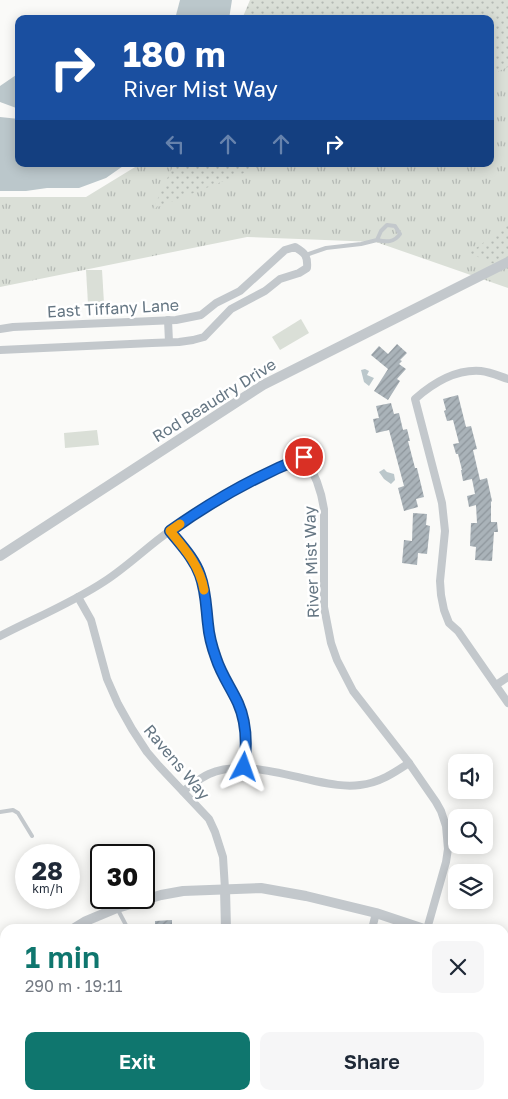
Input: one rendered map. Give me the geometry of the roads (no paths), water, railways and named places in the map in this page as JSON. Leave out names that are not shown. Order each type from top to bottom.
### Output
[{"type":"street","name":"East Tiffany Lane","points":[[0,329],[176,320],[201,315],[216,303],[240,291],[285,250],[295,247],[306,256]]},
{"type":"street","points":[[0,350],[169,342],[204,337],[231,309],[265,291],[280,279],[299,273],[307,268],[308,260],[306,256]]},
{"type":"street","name":"Rod Beaudry Drive","points":[[0,556],[263,385],[508,262]]},
{"type":"street","points":[[168,320],[169,342]]},
{"type":"street","points":[[508,378],[480,371],[460,373],[435,383],[415,398],[445,517],[440,581],[444,610],[449,624],[458,631],[508,703]]},
{"type":"street","name":"River Mist Way","points":[[0,636],[106,581],[170,531],[226,494],[278,467],[304,457],[312,468],[322,495],[324,508],[324,607],[331,643],[337,660],[353,691],[408,763],[441,812],[446,826],[448,849],[446,862],[427,924]]},
{"type":"street","points":[[170,531],[194,562],[204,586],[211,642],[223,675],[238,703],[244,725],[246,741],[244,767]]},
{"type":"street","name":"Ravens Way","points":[[78,597],[92,620],[104,670],[118,704],[132,729],[159,766],[209,819],[223,857],[225,889]]},
{"type":"street","points":[[496,685],[508,677]]},
{"type":"street","points":[[184,791],[209,774],[230,768],[244,767],[331,785],[346,786],[376,782],[408,763]]},
{"type":"street","points":[[155,897],[183,890],[261,888],[306,896],[376,913],[410,924]]},
{"type":"street","points":[[225,889],[226,924]]},
{"type":"street","points":[[83,924],[115,909]]},
{"type":"street","points":[[373,924],[376,913]]},
{"type":"lane","points":[[306,256],[326,248],[377,240],[388,242],[397,239],[400,234],[395,226],[387,225],[381,231],[377,240]]},
{"type":"lane","points":[[0,812],[14,810],[18,813],[32,836]]},
{"type":"lane","points":[[118,909],[125,924]]}]
